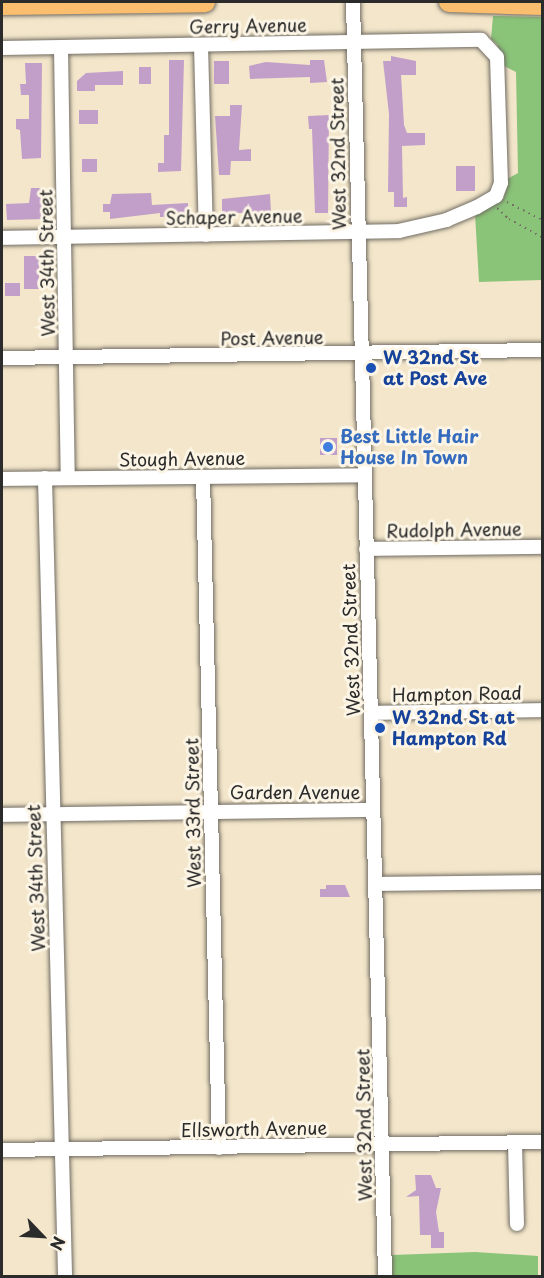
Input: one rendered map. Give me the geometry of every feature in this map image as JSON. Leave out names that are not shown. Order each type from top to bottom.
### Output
[{"type":"highway","points":[[2,5],[205,2]]},
{"type":"highway","points":[[449,2],[543,5]]},
{"type":"street","name":"West 32nd Street","points":[[352,2],[385,1276]]},
{"type":"street","name":"Gerry Avenue","points":[[2,48],[481,40],[492,48],[497,57],[501,183],[499,201]]},
{"type":"street","points":[[201,45],[206,235]]},
{"type":"street","name":"West 34th Street","points":[[61,48],[68,478]]},
{"type":"street","name":"Schaper Avenue","points":[[2,238],[399,231],[447,220],[499,201]]},
{"type":"street","name":"Post Avenue","points":[[2,358],[543,350]]},
{"type":"street","name":"Stough Avenue","points":[[2,479],[364,475]]},
{"type":"street","name":"West 33rd Street","points":[[203,477],[219,1148]]},
{"type":"street","name":"West 34th Street","points":[[45,478],[65,1276]]},
{"type":"street","name":"Rudolph Avenue","points":[[366,549],[543,547]]},
{"type":"street","name":"Hampton Road","points":[[372,713],[543,710]]},
{"type":"street","name":"Garden Avenue","points":[[2,815],[373,810]]},
{"type":"street","points":[[376,884],[543,882]]},
{"type":"street","name":"Ellsworth Avenue","points":[[2,1150],[543,1142]]},
{"type":"street","points":[[515,1143],[517,1224]]},
{"type":"path","points":[[499,201],[543,220]]},
{"type":"path","points":[[499,201],[509,219],[543,237]]},
{"type":"green space","points":[[493,16],[542,17],[542,280],[479,282],[475,214],[504,198],[507,179],[518,173],[516,72],[504,66],[497,44],[491,39]]},
{"type":"green space","points":[[475,1252],[538,1256],[538,1276],[392,1276],[392,1255]]},
{"type":"building","points":[[391,56],[416,61],[416,75],[401,75],[404,125],[407,133],[425,133],[425,145],[402,146],[403,198],[407,197],[407,207],[394,207],[394,192],[388,192],[389,114],[383,61],[391,61]]},
{"type":"building","points":[[169,60],[184,60],[181,171],[158,172],[158,163],[164,163],[164,135],[169,135]]},
{"type":"building","points":[[310,60],[324,60],[327,82],[310,83],[310,77],[250,79],[249,66],[266,62],[310,65]]},
{"type":"building","points":[[214,61],[229,61],[229,84],[214,84]]},
{"type":"building","points":[[25,63],[42,63],[41,158],[22,159],[20,130],[16,129],[16,119],[29,119],[29,95],[21,95],[20,84],[26,84]]},
{"type":"building","points":[[139,67],[151,67],[151,84],[139,84]]},
{"type":"building","points":[[123,71],[123,85],[95,85],[95,91],[77,91],[77,81],[86,73]]},
{"type":"building","points":[[230,105],[242,105],[239,150],[251,149],[251,161],[231,161],[230,175],[219,175],[215,116],[230,116]]},
{"type":"building","points":[[79,110],[98,110],[98,124],[79,124]]},
{"type":"building","points":[[329,115],[328,213],[315,213],[312,129],[309,129],[308,116]]},
{"type":"building","points":[[82,159],[97,159],[97,172],[82,172]]},
{"type":"building","points":[[456,166],[475,166],[475,191],[456,191]]},
{"type":"building","points":[[31,188],[44,188],[45,219],[7,220],[6,204],[29,203]]},
{"type":"building","points":[[151,193],[152,205],[188,203],[188,216],[160,217],[160,213],[110,219],[110,212],[103,212],[103,204],[110,204],[112,194]]},
{"type":"building","points":[[270,194],[271,213],[222,213],[222,199]]},
{"type":"building","points":[[24,256],[39,256],[39,289],[24,289]]},
{"type":"building","points":[[5,283],[20,283],[20,296],[5,296]]},
{"type":"building","points":[[320,438],[337,438],[337,455],[320,455]]},
{"type":"building","points":[[326,885],[345,885],[350,897],[320,897],[320,889],[326,889]]},
{"type":"building","points":[[415,1175],[431,1175],[436,1188],[441,1188],[436,1212],[439,1232],[444,1232],[444,1248],[431,1248],[431,1235],[420,1235],[419,1196],[406,1197],[416,1190]]},
{"type":"place","name":"W 32nd St at Post Ave","points":[[371,368]]},
{"type":"place","name":"Best Little Hair House In Town","points":[[328,447]]},
{"type":"place","name":"W 32nd St at Hampton Rd","points":[[380,728]]}]
